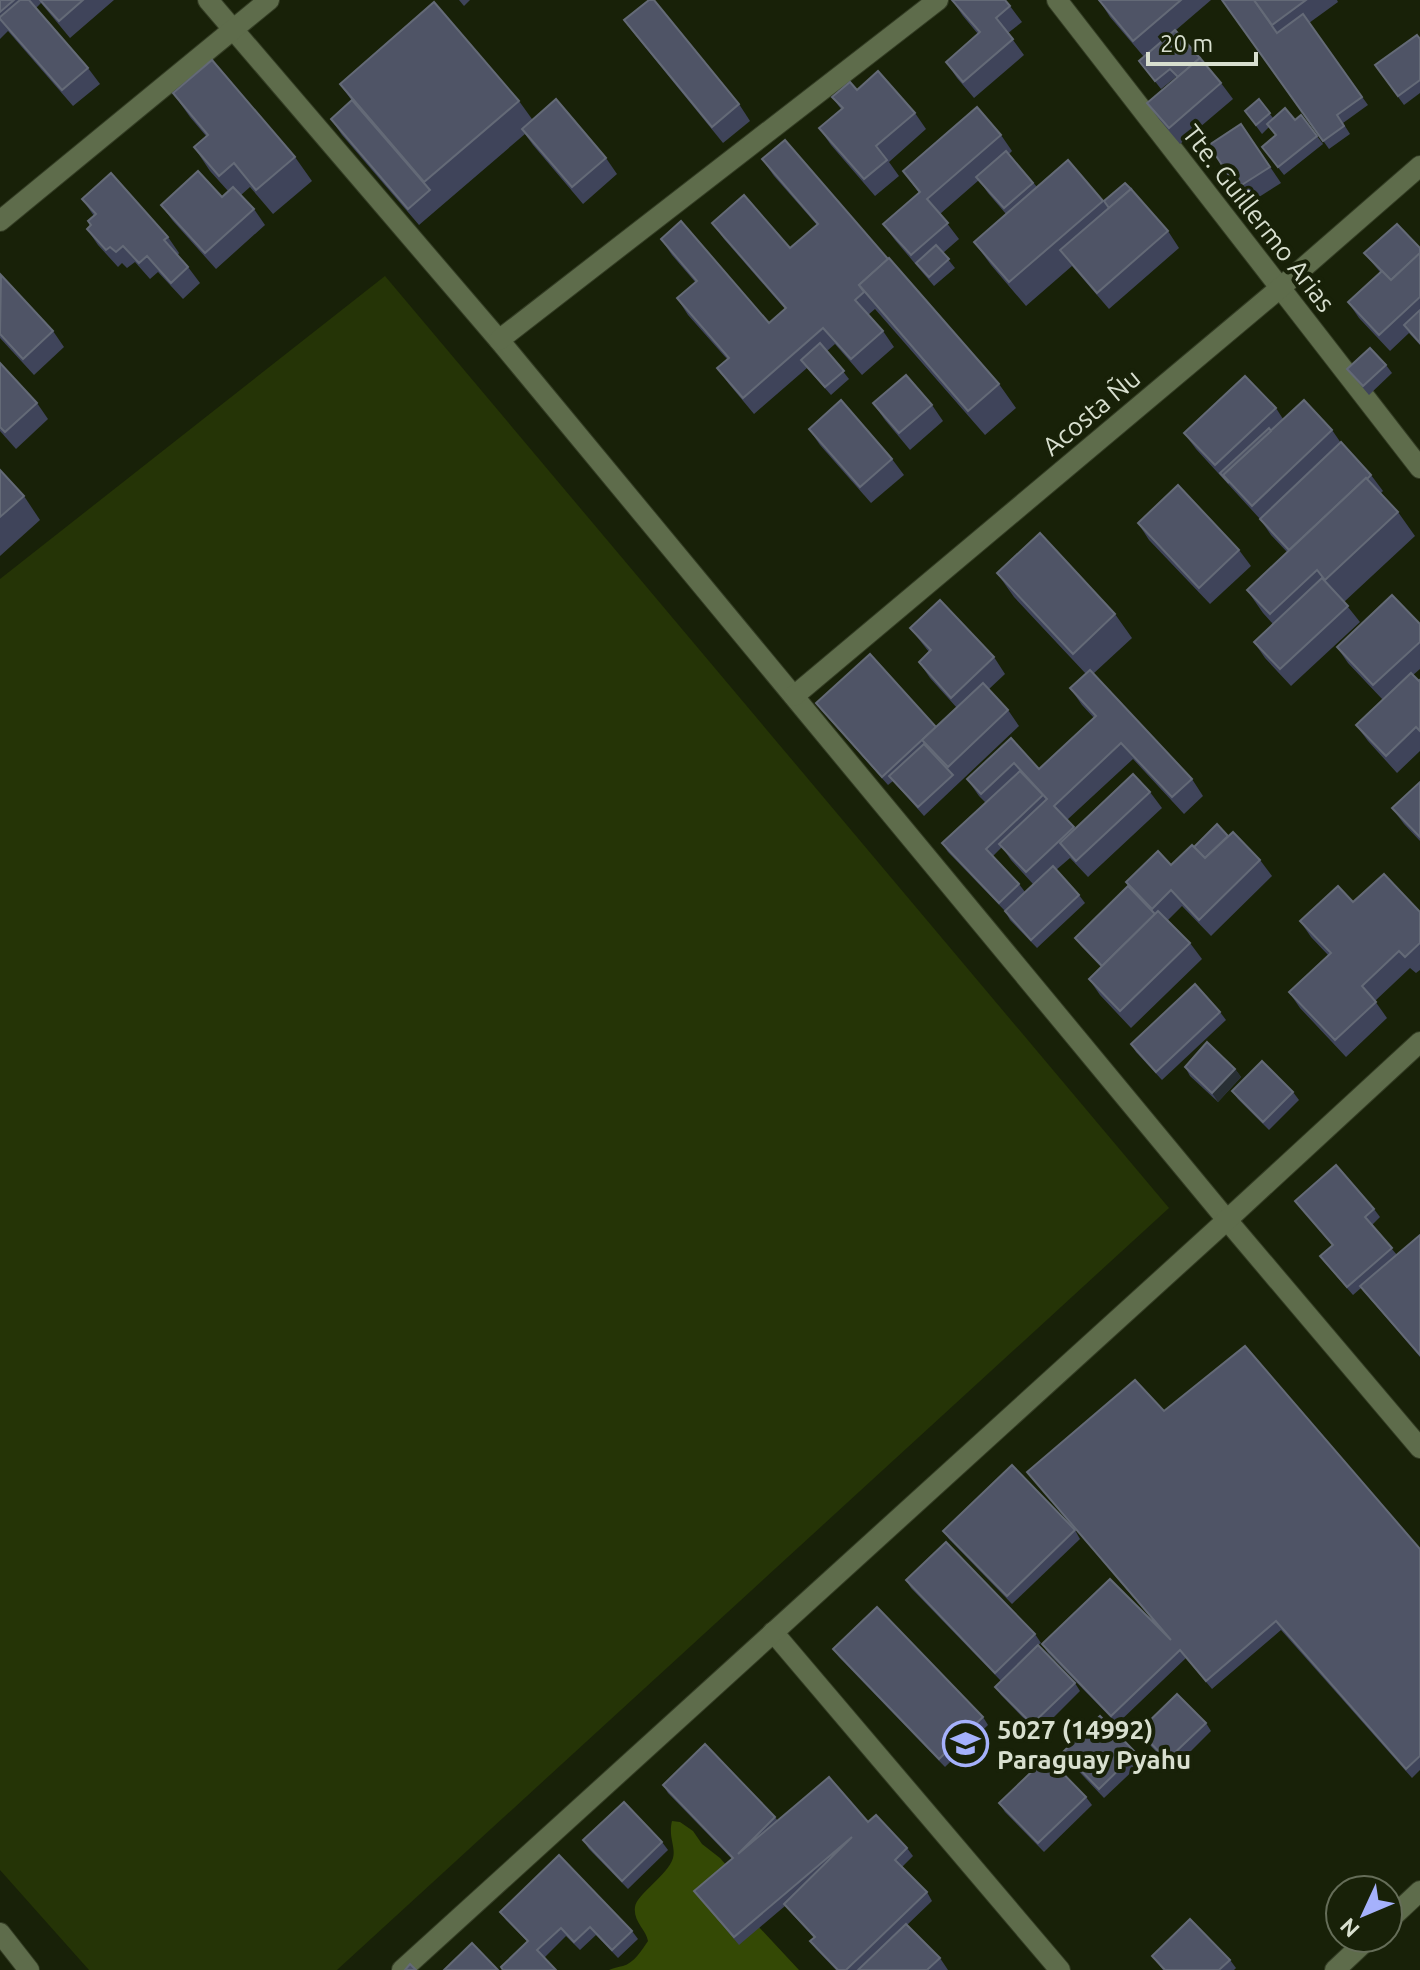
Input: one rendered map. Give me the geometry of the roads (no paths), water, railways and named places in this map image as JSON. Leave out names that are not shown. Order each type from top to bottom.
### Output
[{"type":"street","points":[[208,0],[499,340],[1227,1220],[1420,1448]]},
{"type":"street","points":[[0,221],[269,0]]},
{"type":"street","points":[[499,340],[938,0]]},
{"type":"street","name":"Tte. Guillermo Arias","points":[[1057,0],[1420,468]]},
{"type":"street","name":"Acosta Ñu","points":[[794,696],[1280,288],[1420,166]]},
{"type":"street","points":[[402,1970],[1420,1042]]},
{"type":"street","points":[[773,1632],[1060,1970]]},
{"type":"street","points":[[1404,1906],[1420,1891]]},
{"type":"street","points":[[0,1933],[29,1970]]},
{"type":"street","points":[[1335,1970],[1352,1954]]},
{"type":"place","name":"5027 (14992) Paraguay Pyahu","points":[[966,1744]]}]
